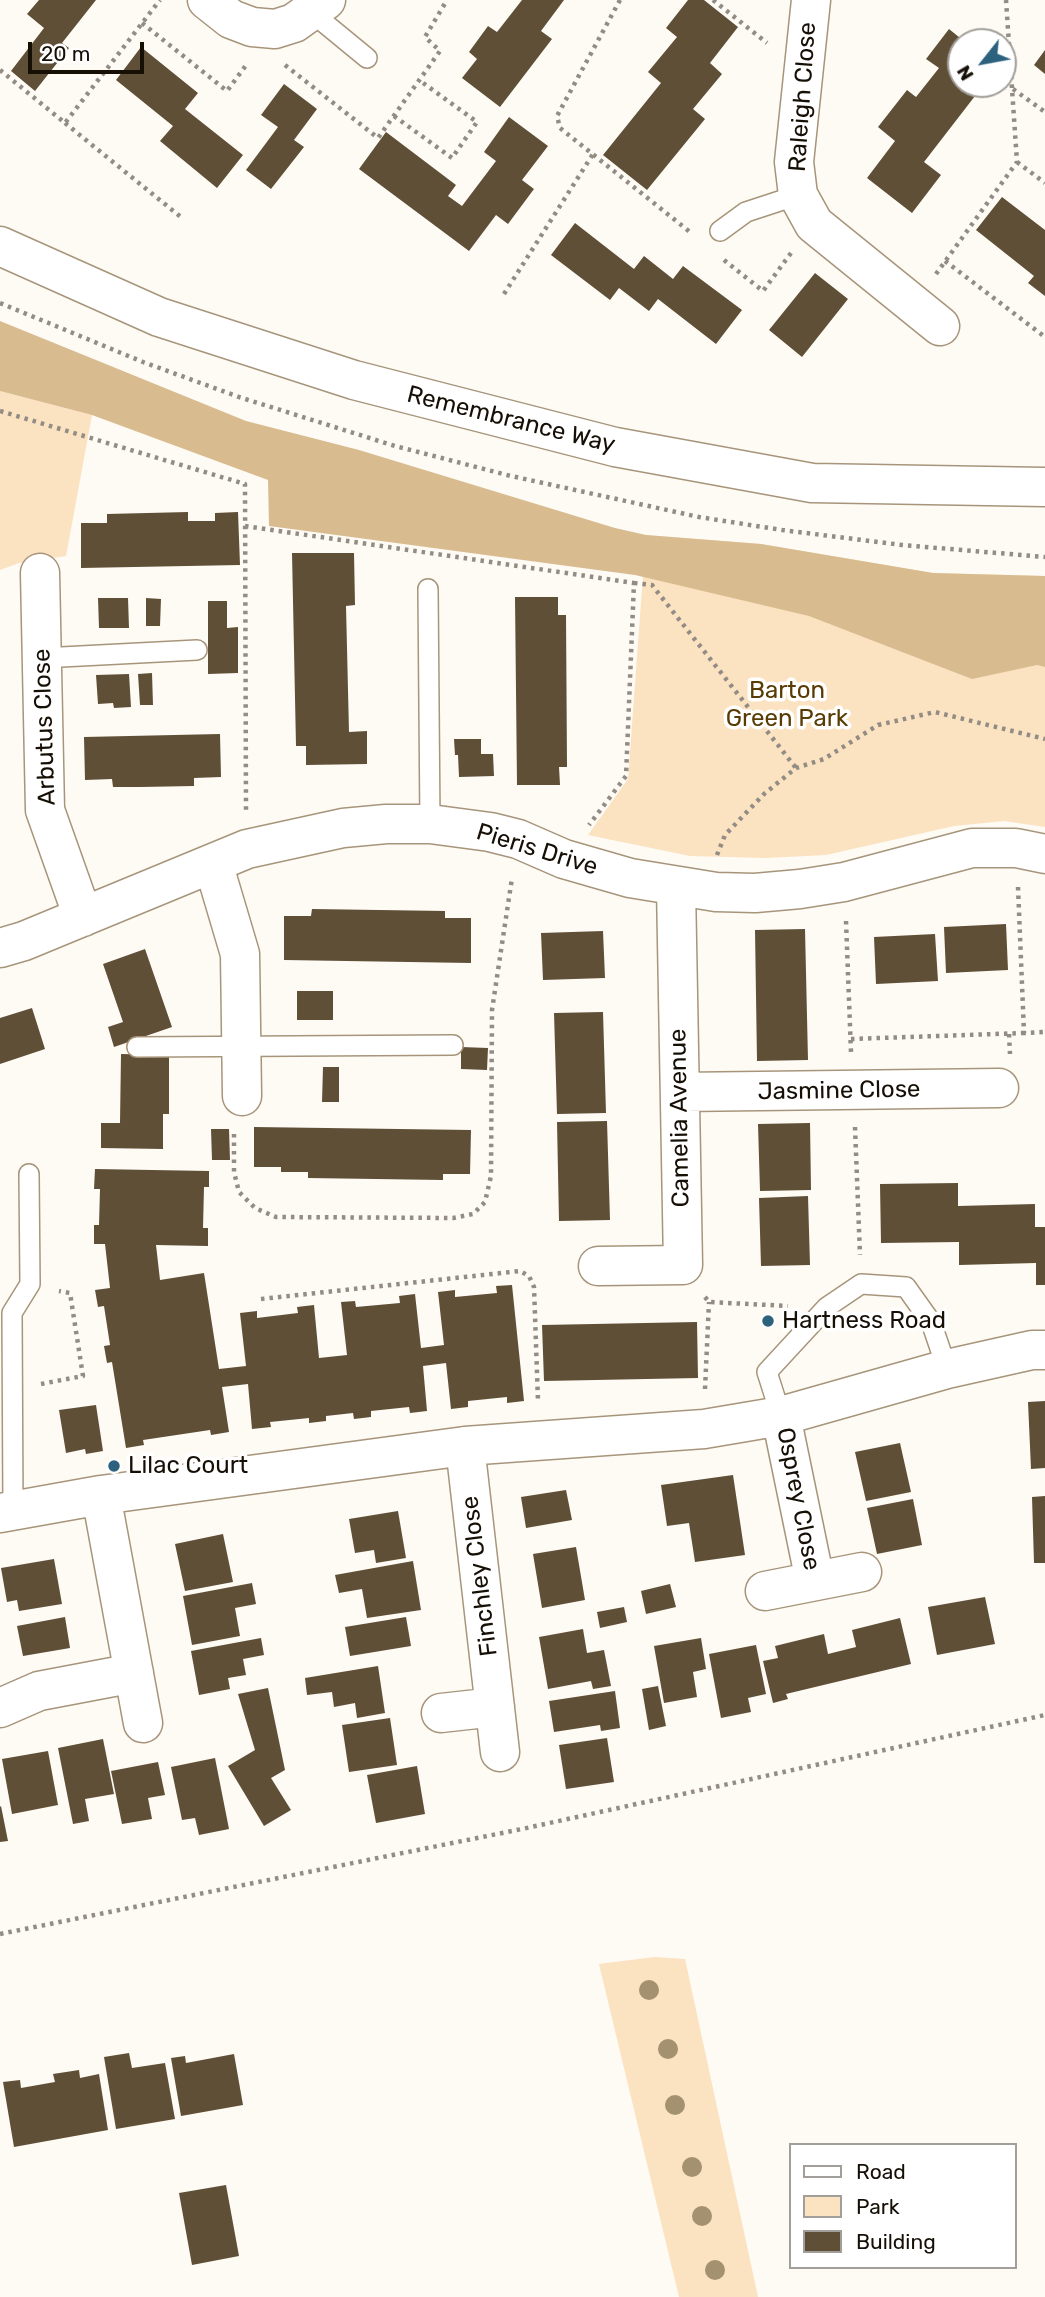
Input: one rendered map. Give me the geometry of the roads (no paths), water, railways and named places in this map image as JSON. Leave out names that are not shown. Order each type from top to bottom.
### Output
[{"type":"main road","points":[[207,0],[232,19],[252,27],[275,29],[294,23],[318,6]]},
{"type":"main road","name":"Raleigh Close","points":[[806,209],[794,162],[811,0]]},
{"type":"main road","points":[[806,209],[927,315]]},
{"type":"main road","name":"Remembrance Way","points":[[0,246],[159,317],[211,334],[354,380],[615,447],[812,483],[1045,487]]},
{"type":"main road","name":"Arbutus Close","points":[[40,573],[45,810],[83,917]]},
{"type":"main road","name":"Pieris Drive","points":[[0,948],[24,941],[230,856],[342,828],[386,824],[469,828],[518,839],[564,859],[630,878],[716,892],[755,893],[800,889],[876,875],[972,848],[1030,851]]},
{"type":"main road","points":[[230,856],[240,954],[243,1096]]},
{"type":"main road","name":"Camelia Avenue","points":[[598,1266],[683,1265],[676,887]]},
{"type":"main road","name":"Jasmine Close","points":[[680,1092],[999,1088]]},
{"type":"main road","points":[[6,1512],[101,1495],[465,1446],[704,1429],[781,1416],[947,1369],[1032,1350],[1045,1350]]},
{"type":"main road","name":"Osprey Close","points":[[781,1416],[815,1581]]},
{"type":"main road","name":"Finchley Close","points":[[465,1446],[500,1752]]},
{"type":"main road","points":[[101,1495],[144,1723]]},
{"type":"main road","name":"Osprey Close","points":[[765,1591],[862,1572]]},
{"type":"main road","points":[[0,1708],[39,1691],[134,1673]]},
{"type":"main road","points":[[441,1713],[495,1707]]},
{"type":"lane","points":[[318,6],[367,58]]},
{"type":"lane","name":"Raleigh Close","points":[[719,231],[746,212],[806,209]]},
{"type":"lane","points":[[428,589],[429,824]]},
{"type":"lane","points":[[42,658],[197,650]]},
{"type":"lane","points":[[137,1047],[453,1045]]},
{"type":"lane","points":[[6,1512],[12,1390],[12,1313],[30,1284],[29,1174]]},
{"type":"lane","points":[[781,1416],[767,1372],[827,1307],[861,1284],[906,1287],[931,1322],[947,1369]]},
{"type":"place","name":"Hartness Road","points":[[768,1321]]},
{"type":"place","name":"Lilac Court","points":[[114,1466]]},
{"type":"park label","name":"Barton Green Park","points":[[787,705]]}]
